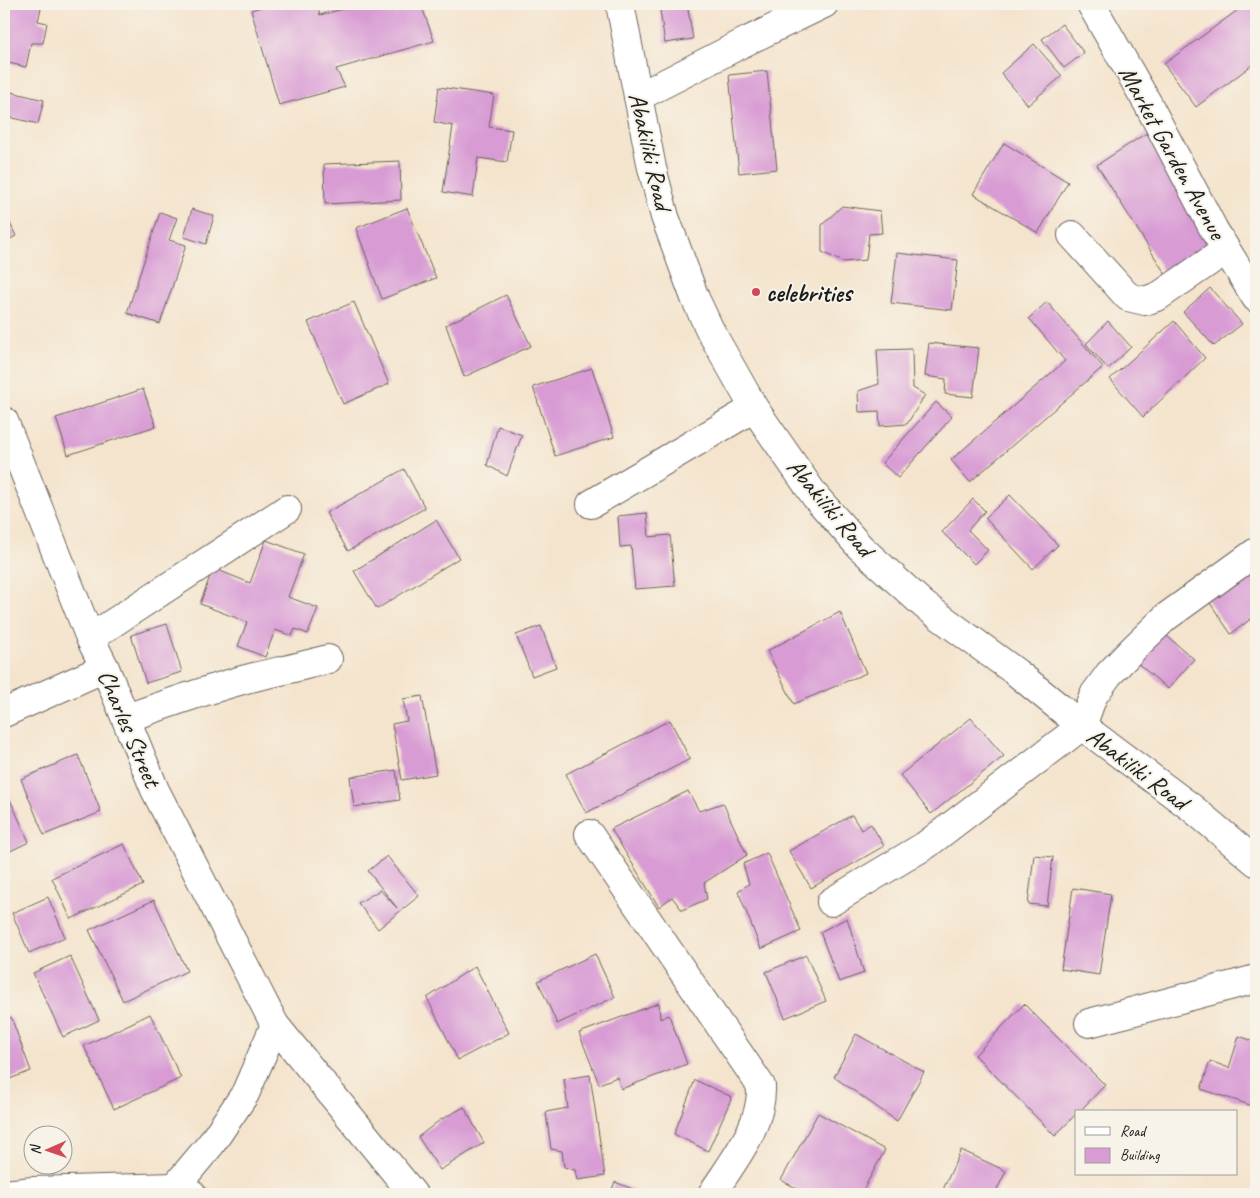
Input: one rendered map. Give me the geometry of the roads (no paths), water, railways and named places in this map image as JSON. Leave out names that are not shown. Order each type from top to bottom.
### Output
[{"type":"street","name":"Abakiliki Road","points":[[620,4],[652,168],[683,266],[710,330],[754,408],[814,496],[860,547],[924,604],[1192,808],[1256,862]]},
{"type":"street","points":[[638,97],[824,4]]},
{"type":"street","name":"Market Garden Avenue","points":[[1091,4],[1241,261],[1256,298]]},
{"type":"street","points":[[1072,235],[1128,298],[1145,300],[1159,296],[1241,261]]},
{"type":"street","points":[[591,504],[754,408]]},
{"type":"street","name":"Charles Street","points":[[4,421],[90,638],[127,718],[155,790],[275,1026],[414,1194]]},
{"type":"street","points":[[90,638],[287,509]]},
{"type":"street","points":[[831,902],[926,845],[1082,726],[1093,696],[1109,674],[1166,616],[1256,552]]},
{"type":"street","points":[[127,718],[186,697],[246,679],[302,667],[328,658]]},
{"type":"street","points":[[4,713],[105,668]]},
{"type":"street","points":[[589,834],[760,1086],[761,1099],[754,1124],[712,1194]]},
{"type":"street","points":[[1088,1023],[1256,979]]},
{"type":"street","points":[[4,1194],[33,1191],[184,1191],[211,1144],[245,1094],[275,1026]]},
{"type":"place","name":"celebrities","points":[[756,292]]}]
